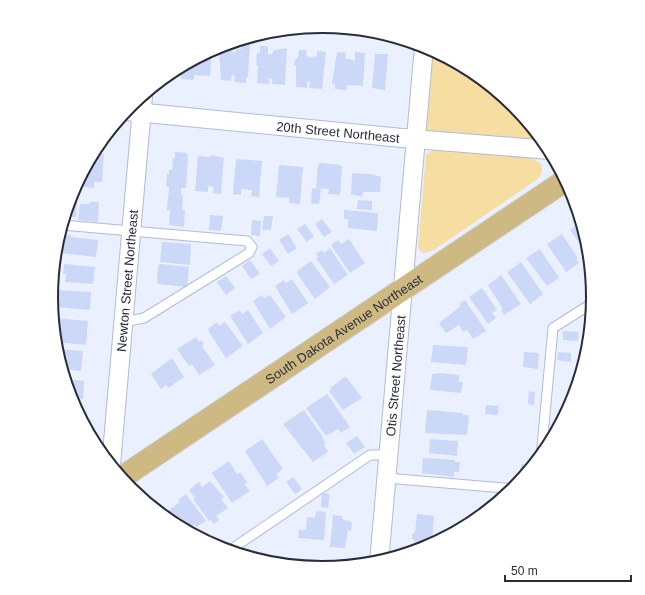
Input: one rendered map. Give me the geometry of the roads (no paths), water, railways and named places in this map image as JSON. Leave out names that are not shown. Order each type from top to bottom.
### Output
[{"type":"main road","name":"South Dakota Avenue Northeast","points":[[127,475],[561,183]]},
{"type":"street","name":"Otis Street Northeast","points":[[379,556],[423,53]]},
{"type":"street","name":"20th Street Northeast","points":[[139,106],[416,139],[541,149]]},
{"type":"street","name":"Newton Street Northeast","points":[[112,457],[131,230],[137,108]]},
{"type":"lane","points":[[68,225],[247,241],[252,247],[249,253],[144,318],[123,322]]},
{"type":"lane","points":[[542,443],[554,328],[586,307]]},
{"type":"lane","points":[[236,548],[370,455],[388,455]]},
{"type":"lane","points":[[386,478],[506,488]]}]
